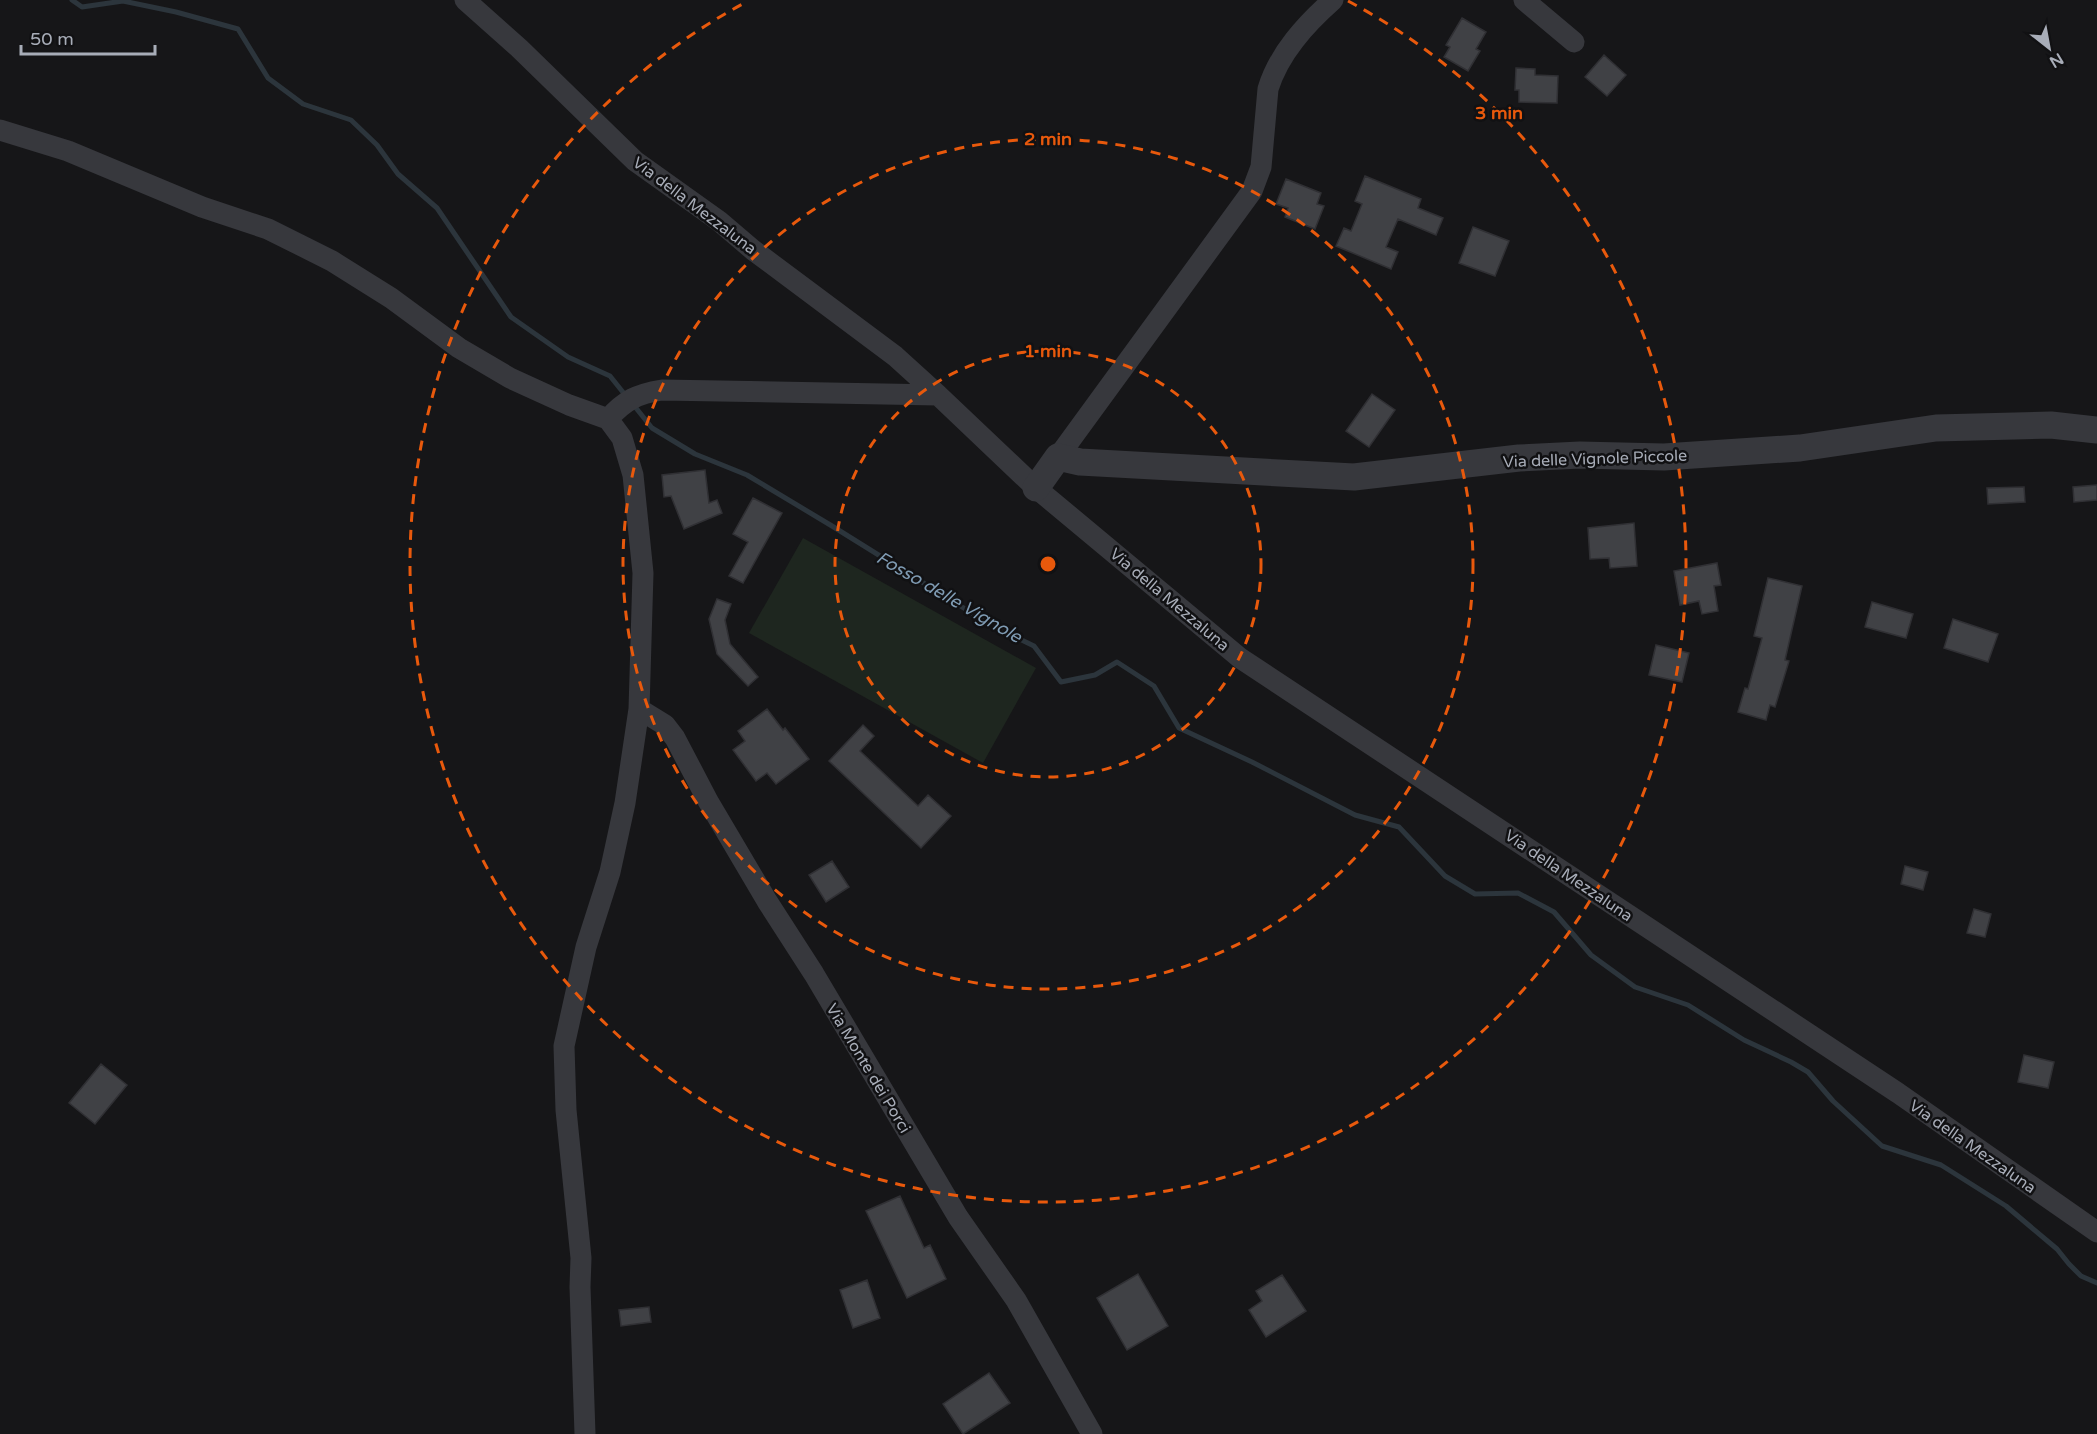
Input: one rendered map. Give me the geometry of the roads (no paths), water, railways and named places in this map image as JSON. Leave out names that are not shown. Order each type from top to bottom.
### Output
[{"type":"street","name":"Via della Mezzaluna","points":[[465,0],[519,48],[635,161],[719,221],[753,250],[895,356],[1045,495],[1240,658],[1898,1093],[2097,1232]]},
{"type":"street","points":[[1045,495],[1058,457],[1252,191],[1261,167],[1268,89],[1272,77],[1299,34],[1333,0]]},
{"type":"street","points":[[1524,0],[1574,42]]},
{"type":"street","points":[[0,130],[69,151],[202,207],[268,229],[332,261],[391,298],[459,348],[510,378],[569,405],[608,419],[622,438],[633,475],[643,573],[639,709],[625,802],[610,872],[586,947],[564,1046],[566,1110],[581,1258],[585,1434]]},
{"type":"street","points":[[608,419],[623,403],[645,393],[662,390],[938,395]]},
{"type":"street","name":"Via delle Vignole Piccole","points":[[1058,457],[1080,462],[1354,477],[1519,458],[1580,455],[1664,457],[1800,448],[1936,428],[2051,425],[2097,430]]},
{"type":"street","name":"Via Monte dei Porci","points":[[639,709],[665,725],[675,738],[708,801],[767,901],[814,974],[958,1217],[1016,1300],[1092,1434]]},
{"type":"waterway","name":"Fosso delle Vignole","points":[[72,0],[82,7],[123,1],[176,12],[238,29],[268,78],[303,104],[351,120],[377,145],[398,174],[437,208],[511,317],[568,357],[610,376],[626,396]]},
{"type":"waterway","name":"Fosso delle Vignole","points":[[632,403],[652,428],[695,454],[747,475],[991,625],[1034,646],[1061,682],[1095,675],[1117,662],[1154,686],[1179,728],[1252,762],[1355,815],[1399,827],[1445,876],[1475,894],[1518,893],[1554,912],[1591,955],[1635,987],[1688,1005],[1744,1040],[1808,1072],[1833,1101],[1882,1146],[1941,1165],[2006,1206],[2057,1249],[2081,1276],[2097,1283]]}]
